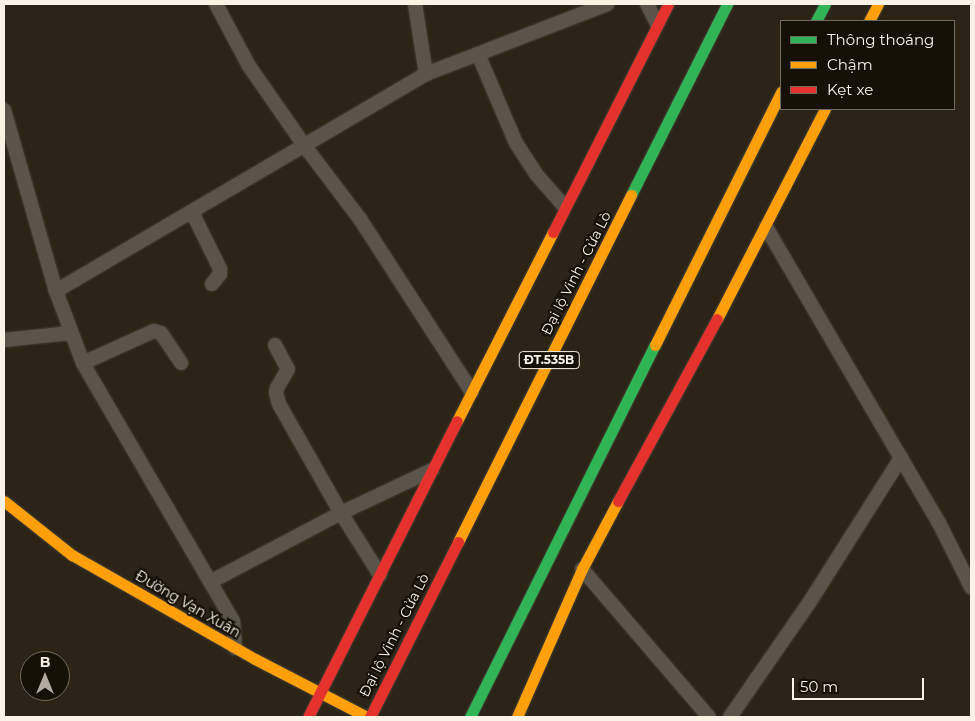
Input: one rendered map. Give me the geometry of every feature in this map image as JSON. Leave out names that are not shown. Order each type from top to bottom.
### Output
[{"type":"main road","points":[[308,717],[564,206],[668,4]]},
{"type":"main road","name":"Đại lộ Vinh - Cửa Lò","points":[[369,717],[727,4]]},
{"type":"main road","points":[[817,20],[825,4]]},
{"type":"main road","points":[[870,20],[878,4]]},
{"type":"main road","points":[[470,717],[780,94]]},
{"type":"main road","points":[[517,717],[582,569],[766,227],[824,110]]},
{"type":"main road","name":"Đường Vạn Xuân","points":[[4,501],[72,555],[235,648],[369,717]]},
{"type":"street","points":[[216,4],[249,66],[304,145],[360,220],[472,392]]},
{"type":"street","points":[[415,4],[426,74]]},
{"type":"street","points":[[56,291],[426,74],[607,4]]},
{"type":"street","points":[[647,4],[657,24]]},
{"type":"street","points":[[478,54],[516,143],[536,174],[564,206]]},
{"type":"street","points":[[4,110],[56,291],[83,363],[212,581],[233,621],[235,648]]},
{"type":"street","points":[[192,212],[220,269],[220,274],[212,284]]},
{"type":"street","points":[[766,227],[901,458],[938,523],[971,587]]},
{"type":"street","points":[[83,363],[154,331],[161,333],[181,363]]},
{"type":"street","points":[[4,340],[71,333]]},
{"type":"street","points":[[275,345],[288,369],[277,388],[277,399],[341,513],[380,575]]},
{"type":"street","points":[[730,717],[809,603],[901,458]]},
{"type":"street","points":[[212,581],[341,513],[432,470]]},
{"type":"street","points":[[582,569],[709,717]]},
{"type":"traffic: fast","points":[[631,195],[727,4]]},
{"type":"traffic: fast","points":[[817,20],[825,4]]},
{"type":"traffic: fast","points":[[470,717],[655,345]]},
{"type":"traffic: slow","points":[[870,20],[878,4]]},
{"type":"traffic: slow","points":[[655,345],[780,94]]},
{"type":"traffic: slow","points":[[717,319],[824,110]]},
{"type":"traffic: slow","points":[[458,542],[631,195]]},
{"type":"traffic: slow","points":[[457,421],[553,232]]},
{"type":"traffic: slow","points":[[4,501],[72,555],[255,659],[367,717]]},
{"type":"traffic: slow","points":[[517,717],[582,569],[618,501]]},
{"type":"traffic: jam","points":[[553,232],[668,4]]},
{"type":"traffic: jam","points":[[618,501],[717,319]]},
{"type":"traffic: jam","points":[[308,717],[457,421]]},
{"type":"traffic: jam","points":[[370,717],[458,542]]}]
